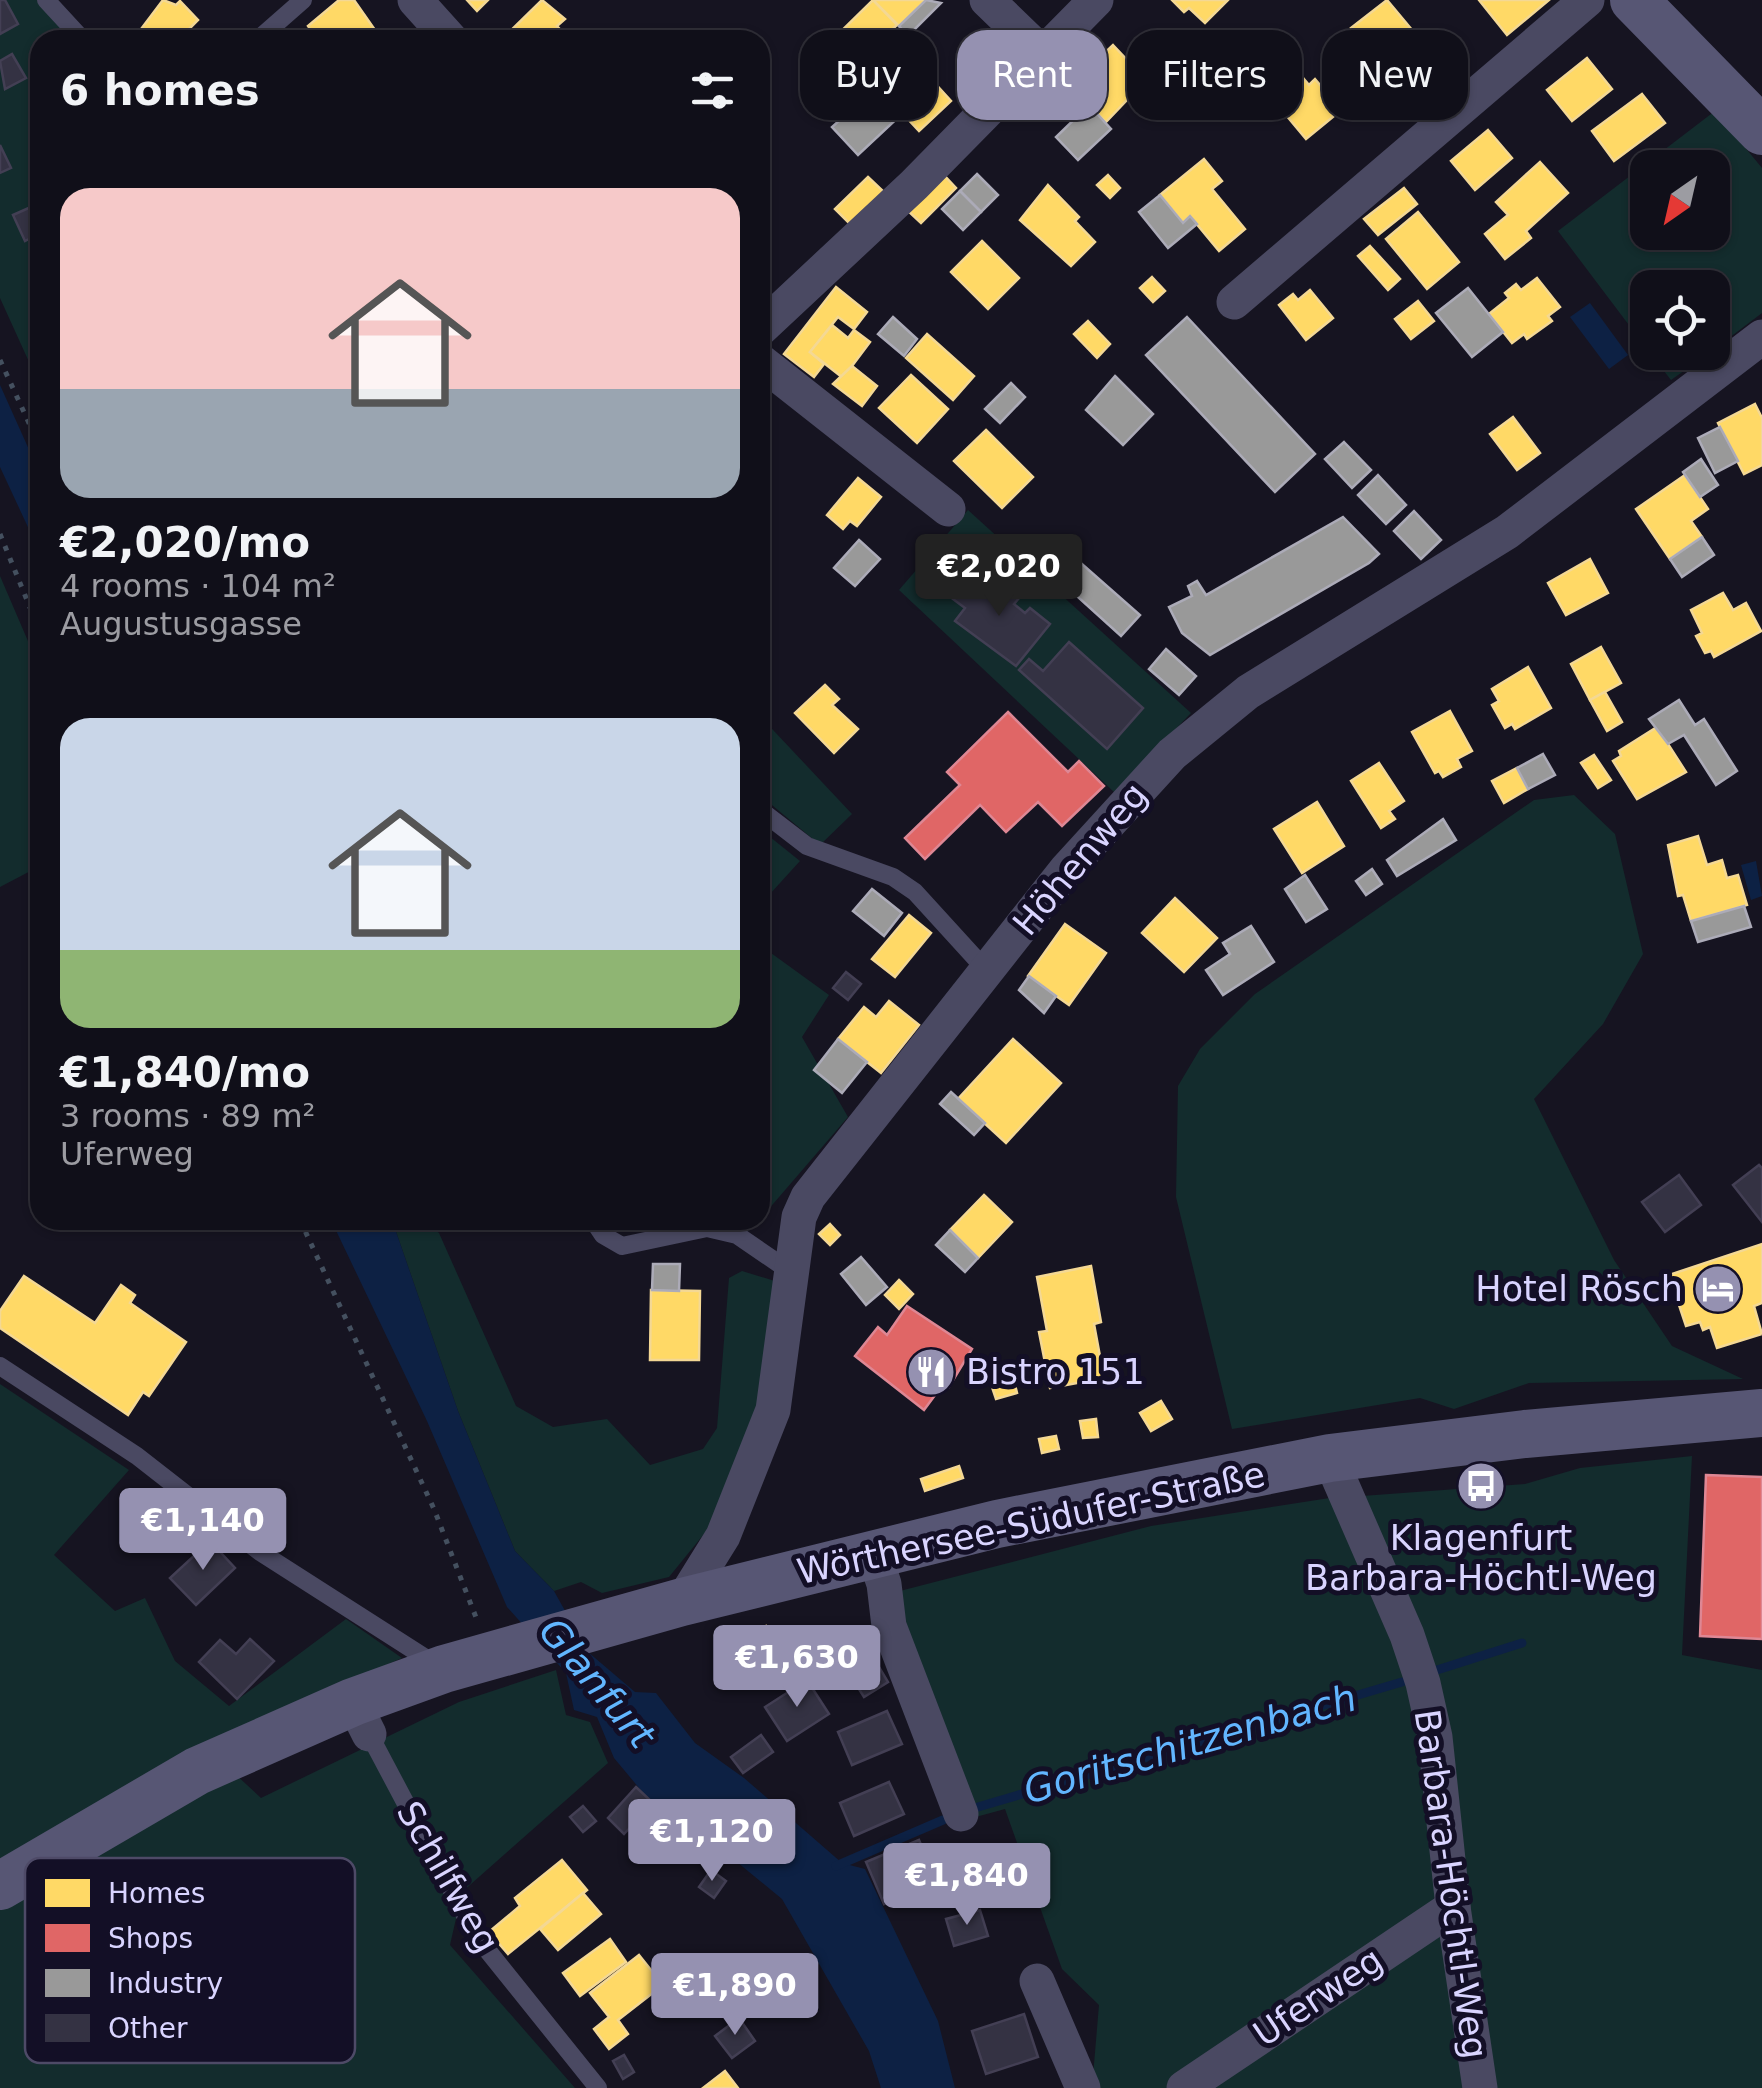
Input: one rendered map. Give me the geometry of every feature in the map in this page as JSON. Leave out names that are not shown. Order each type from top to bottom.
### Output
[{"type":"main road","points":[[1634,0],[1762,131]]},
{"type":"main road","name":"Wörthersee-Südufer-Straße","points":[[48,1858],[197,1771],[361,1718],[444,1669],[682,1602],[1032,1517],[1330,1458],[1525,1434],[1762,1413]]},
{"type":"main road","name":"Wörthersee-Südufer-Straße","points":[[0,1886],[25,1871]]},
{"type":"street","points":[[415,0],[443,30]]},
{"type":"street","points":[[987,0],[1018,30]]},
{"type":"street","points":[[1067,30],[1096,0]]},
{"type":"street","points":[[1234,302],[1587,0]]},
{"type":"street","points":[[770,320],[978,120]]},
{"type":"street","name":"Höhenweg","points":[[682,1602],[724,1536],[773,1410],[799,1217],[820,1177],[1128,798],[1206,723],[1248,692],[1507,532],[1762,336]]},
{"type":"street","points":[[770,369],[948,509]]},
{"type":"street","name":"Barbara-Höchtl-Weg","points":[[1330,1458],[1407,1635],[1423,1684],[1449,1835],[1453,1907],[1480,2088]]},
{"type":"street","points":[[874,1554],[884,1584],[889,1626],[961,1814]]},
{"type":"street","name":"Uferweg","points":[[1184,2088],[1453,1907]]},
{"type":"street","points":[[1037,1981],[1083,2088]]},
{"type":"lane","points":[[46,0],[74,30]]},
{"type":"lane","points":[[269,30],[303,0]]},
{"type":"lane","points":[[770,818],[807,846],[893,876],[915,892],[987,971]]},
{"type":"lane","points":[[600,1230],[622,1246],[697,1230]]},
{"type":"lane","points":[[715,1230],[738,1235],[792,1272]]},
{"type":"lane","points":[[0,1366],[137,1456],[260,1552],[444,1669]]},
{"type":"lane","name":"Schilfweg","points":[[361,1718],[476,1936],[598,2088]]},
{"type":"path","points":[[0,360],[30,425]]},
{"type":"path","points":[[0,534],[30,608]]},
{"type":"path","points":[[305,1230],[503,1655]]},
{"type":"green space","points":[[0,0],[37,0],[65,30],[30,30],[30,364],[0,298]]},
{"type":"green space","points":[[1715,111],[1762,168],[1762,313],[1730,337],[1730,270],[1630,270],[1630,326],[1558,231],[1630,176],[1630,250],[1730,250],[1730,150],[1664,150]]},
{"type":"green space","points":[[1663,370],[1685,370],[1671,380]]},
{"type":"green space","points":[[968,510],[1191,713],[1115,793],[899,590]]},
{"type":"green space","points":[[0,576],[30,646],[30,871],[0,887]]},
{"type":"green space","points":[[770,727],[852,814],[820,845],[770,803]]},
{"type":"green space","points":[[1574,795],[1615,834],[1643,954],[1603,1024],[1534,1099],[1614,1260],[1672,1346],[1743,1379],[1529,1383],[1454,1409],[1420,1398],[1232,1429],[1176,1197],[1178,1086],[1200,1049],[1255,994],[1534,800]]},
{"type":"green space","points":[[770,837],[800,861],[770,894]]},
{"type":"green space","points":[[770,952],[829,995],[802,1037],[848,1117],[770,1208]]},
{"type":"green space","points":[[395,1230],[439,1233],[516,1406],[553,1427],[607,1419],[650,1465],[703,1449],[717,1428],[729,1278],[742,1271],[778,1282],[763,1406],[708,1529],[669,1577],[602,1593],[581,1582],[554,1591],[515,1551],[458,1411]]},
{"type":"green space","points":[[0,1384],[129,1470],[54,1555],[115,1611],[145,1598],[175,1661],[229,1706],[346,1619],[402,1658],[205,1746],[261,1798],[459,1702],[556,1670],[566,1715],[590,1722],[608,1763],[462,1892],[450,1945],[575,2088],[0,2088]]},
{"type":"green space","points":[[1692,1456],[1682,1655],[1762,1670],[1762,2088],[1215,2088],[1465,1910],[1362,1496],[1525,1484],[1580,1468]]},
{"type":"green space","points":[[1336,1497],[1413,1684],[1441,1884],[1428,1911],[1166,2088],[1092,2088],[1099,2005],[1062,1969],[1005,1809],[972,1818],[898,1620],[896,1592],[1151,1526]]},
{"type":"water","points":[[1590,303],[1628,355],[1609,369],[1570,317]]},
{"type":"water","points":[[0,385],[30,452],[30,532],[0,467]]},
{"type":"water","points":[[1756,861],[1762,896],[1751,900],[1741,865]]},
{"type":"water","name":"Glanfurt","points":[[336,1230],[395,1230],[458,1411],[515,1551],[554,1591],[588,1652],[635,1692],[656,1693],[695,1743],[744,1778],[842,1863],[865,1869],[938,2021],[955,2088],[881,2088],[869,2051],[782,1899],[709,1839],[665,1819],[614,1758],[597,1717],[574,1710],[566,1673],[507,1607],[427,1421]]},
{"type":"building: Homes","points":[[163,0],[176,5],[180,1],[198,20],[192,30],[140,30]]},
{"type":"building: Homes","points":[[339,0],[354,0],[375,30],[311,30],[308,26]]},
{"type":"building: Homes","points":[[467,0],[488,0],[477,11]]},
{"type":"building: Homes","points":[[542,0],[565,19],[557,26],[561,30],[511,30]]},
{"type":"building: Homes","points":[[873,0],[897,25],[892,30],[842,30]]},
{"type":"building: Homes","points":[[873,0],[926,0],[899,26]]},
{"type":"building: Homes","points":[[1172,0],[1228,0],[1205,23],[1189,8],[1184,12]]},
{"type":"building: Homes","points":[[1387,0],[1412,30],[1353,30]]},
{"type":"building: Homes","points":[[1479,0],[1549,0],[1507,35]]},
{"type":"building: Homes","points":[[1113,45],[1127,60],[1127,100],[1106,122],[1104,120],[1107,51]]},
{"type":"building: Homes","points":[[1587,58],[1612,89],[1572,121],[1547,90]]},
{"type":"building: Homes","points":[[1302,77],[1309,85],[1315,79],[1322,87],[1322,120],[1329,120],[1306,139],[1290,120],[1302,120]]},
{"type":"building: Homes","points":[[937,86],[951,101],[937,114]]},
{"type":"building: Homes","points":[[1642,94],[1665,123],[1614,161],[1592,131]]},
{"type":"building: Homes","points":[[909,120],[931,120],[919,131]]},
{"type":"building: Homes","points":[[1488,130],[1512,158],[1475,190],[1451,161]]},
{"type":"building: Homes","points":[[1204,159],[1222,181],[1212,189],[1245,229],[1219,251],[1190,216],[1183,223],[1160,195]]},
{"type":"building: Homes","points":[[1540,162],[1568,193],[1526,231],[1531,238],[1505,259],[1485,234],[1508,215],[1496,202]]},
{"type":"building: Homes","points":[[942,173],[956,188],[921,223],[906,209]]},
{"type":"building: Homes","points":[[1108,175],[1120,188],[1110,198],[1097,185]]},
{"type":"building: Homes","points":[[868,177],[886,194],[853,227],[835,209]]},
{"type":"building: Homes","points":[[1048,185],[1079,217],[1075,221],[1095,242],[1071,266],[1020,220]]},
{"type":"building: Homes","points":[[1404,188],[1417,204],[1378,235],[1364,219]]},
{"type":"building: Homes","points":[[1418,212],[1459,262],[1427,289],[1386,239]]},
{"type":"building: Homes","points":[[982,241],[1019,278],[988,309],[951,272]]},
{"type":"building: Homes","points":[[1370,246],[1400,279],[1388,290],[1358,256]]},
{"type":"building: Homes","points":[[1152,277],[1165,291],[1153,302],[1140,288]]},
{"type":"building: Homes","points":[[1537,278],[1560,307],[1548,316],[1552,321],[1527,339],[1524,334],[1512,343],[1489,314],[1509,298],[1505,293],[1516,284],[1521,290]]},
{"type":"building: Homes","points":[[836,287],[867,312],[854,329],[838,317],[810,352],[824,364],[814,377],[784,354]]},
{"type":"building: Homes","points":[[1310,290],[1333,318],[1306,340],[1279,305],[1293,294],[1298,300]]},
{"type":"building: Homes","points":[[1418,301],[1434,321],[1411,339],[1395,319]]},
{"type":"building: Homes","points":[[1088,321],[1110,344],[1097,358],[1074,334]]},
{"type":"building: Homes","points":[[832,325],[848,338],[854,330],[870,342],[843,378],[810,352]]},
{"type":"building: Homes","points":[[927,334],[974,376],[953,400],[906,358]]},
{"type":"building: Homes","points":[[852,366],[877,386],[862,406],[833,384]]},
{"type":"building: Homes","points":[[911,375],[948,409],[917,443],[879,408]]},
{"type":"building: Homes","points":[[1755,404],[1762,418],[1762,465],[1744,474],[1718,423]]},
{"type":"building: Homes","points":[[1513,417],[1540,453],[1517,470],[1490,434]]},
{"type":"building: Homes","points":[[986,430],[1033,477],[1002,508],[954,461]]},
{"type":"building: Homes","points":[[1685,475],[1708,509],[1691,521],[1702,537],[1670,559],[1636,509]]},
{"type":"building: Homes","points":[[858,478],[881,497],[857,526],[850,521],[843,529],[827,515]]},
{"type":"building: Homes","points":[[1590,559],[1608,593],[1566,615],[1548,583]]},
{"type":"building: Homes","points":[[1723,593],[1733,610],[1746,603],[1761,631],[1714,657],[1711,651],[1705,653],[1696,636],[1702,633],[1691,610]]},
{"type":"building: Homes","points":[[1601,647],[1621,683],[1590,700],[1571,664]]},
{"type":"building: Homes","points":[[1528,667],[1551,708],[1515,729],[1512,724],[1505,728],[1492,705],[1499,701],[1492,689]]},
{"type":"building: Homes","points":[[825,685],[839,699],[832,705],[858,729],[834,753],[795,713]]},
{"type":"building: Homes","points":[[1605,692],[1622,722],[1607,731],[1590,700]]},
{"type":"building: Homes","points":[[1450,711],[1472,751],[1457,759],[1461,767],[1443,777],[1439,771],[1435,773],[1412,732]]},
{"type":"building: Homes","points":[[1657,727],[1686,772],[1637,799],[1613,761],[1621,756],[1619,751]]},
{"type":"building: Homes","points":[[1594,755],[1611,780],[1598,788],[1581,763]]},
{"type":"building: Homes","points":[[1379,763],[1404,801],[1389,811],[1395,819],[1381,828],[1351,781]]},
{"type":"building: Homes","points":[[1517,768],[1528,789],[1504,803],[1492,781]]},
{"type":"building: Homes","points":[[1317,802],[1344,846],[1302,873],[1274,829]]},
{"type":"building: Homes","points":[[1698,836],[1707,865],[1722,860],[1727,878],[1738,875],[1747,905],[1691,921],[1683,895],[1678,896],[1668,845]]},
{"type":"building: Homes","points":[[1175,898],[1217,938],[1184,972],[1142,933]]},
{"type":"building: Homes","points":[[909,915],[931,933],[895,977],[872,959]]},
{"type":"building: Homes","points":[[1065,924],[1106,953],[1069,1005],[1028,976]]},
{"type":"building: Homes","points":[[889,1001],[919,1025],[881,1073],[838,1039],[864,1007],[876,1017]]},
{"type":"building: Homes","points":[[1013,1039],[1061,1083],[1006,1143],[958,1099]]},
{"type":"building: Homes","points":[[984,1195],[1012,1222],[978,1258],[950,1230]]},
{"type":"building: Homes","points":[[830,1224],[840,1235],[830,1245],[819,1234]]},
{"type":"building: Homes","name":"Hotel Rösch","points":[[1762,1244],[1762,1303],[1754,1306],[1762,1334],[1717,1348],[1710,1327],[1703,1330],[1700,1322],[1686,1326],[1669,1275]]},
{"type":"building: Homes","points":[[1091,1266],[1101,1322],[1094,1324],[1104,1378],[1050,1388],[1039,1332],[1047,1331],[1037,1277]]},
{"type":"building: Homes","points":[[24,1276],[95,1323],[121,1285],[135,1295],[130,1303],[186,1342],[149,1396],[143,1392],[128,1415],[0,1328],[0,1311]]},
{"type":"building: Homes","points":[[899,1280],[913,1294],[899,1309],[885,1295]]},
{"type":"building: Homes","points":[[651,1290],[700,1291],[699,1360],[650,1360]]},
{"type":"building: Homes","points":[[1014,1381],[1017,1393],[996,1399],[992,1387]]},
{"type":"building: Homes","points":[[1161,1401],[1172,1419],[1151,1431],[1140,1413]]},
{"type":"building: Homes","points":[[1096,1419],[1098,1437],[1083,1438],[1080,1421]]},
{"type":"building: Homes","points":[[1056,1436],[1059,1449],[1042,1453],[1039,1439]]},
{"type":"building: Homes","points":[[959,1466],[963,1478],[925,1491],[921,1479]]},
{"type":"building: Homes","points":[[766,1626],[784,1661],[734,1687],[716,1652]]},
{"type":"building: Homes","points":[[562,1860],[587,1890],[508,1954],[489,1932],[520,1906],[515,1898]]},
{"type":"building: Homes","points":[[583,1893],[601,1914],[558,1950],[540,1929]]},
{"type":"building: Homes","points":[[610,1939],[626,1962],[580,1996],[563,1973]]},
{"type":"building: Homes","points":[[639,1955],[663,1985],[618,2020],[628,2034],[609,2049],[594,2029],[609,2017],[590,1993]]},
{"type":"building: Homes","points":[[714,1959],[735,1986],[702,2011],[681,1983]]},
{"type":"building: Homes","points":[[769,1978],[780,1993],[764,2004],[754,1990]]},
{"type":"building: Homes","points":[[725,2071],[738,2088],[703,2088]]},
{"type":"building: Shops","points":[[1008,712],[1068,772],[1079,761],[1104,786],[1062,826],[1038,802],[1006,832],[980,805],[925,859],[905,838],[960,785],[947,772]]},
{"type":"building: Shops","points":[[907,1306],[972,1349],[949,1387],[944,1383],[924,1410],[855,1356],[878,1327],[887,1335]]},
{"type":"building: Shops","points":[[1706,1475],[1762,1477],[1762,1639],[1700,1636]]},
{"type":"building: Industry","points":[[926,0],[941,3],[914,30],[899,26]]},
{"type":"building: Industry","points":[[840,120],[896,120],[858,155],[832,127]]},
{"type":"building: Industry","points":[[1074,120],[1103,120],[1111,129],[1078,160],[1056,137]]},
{"type":"building: Industry","points":[[977,174],[998,195],[981,212],[960,191]]},
{"type":"building: Industry","points":[[960,191],[981,212],[963,230],[942,209]]},
{"type":"building: Industry","points":[[1160,195],[1183,223],[1190,216],[1197,224],[1168,248],[1139,212]]},
{"type":"building: Industry","points":[[1468,288],[1503,332],[1472,357],[1436,313]]},
{"type":"building: Industry","points":[[893,317],[917,339],[904,356],[878,334]]},
{"type":"building: Industry","points":[[1187,317],[1315,454],[1275,492],[1146,355]]},
{"type":"building: Industry","points":[[1115,376],[1153,414],[1123,445],[1086,410]]},
{"type":"building: Industry","points":[[1011,383],[1025,397],[1000,423],[985,409]]},
{"type":"building: Industry","points":[[1720,427],[1738,461],[1715,473],[1698,438]]},
{"type":"building: Industry","points":[[1344,442],[1371,470],[1352,488],[1325,459]]},
{"type":"building: Industry","points":[[1701,459],[1718,485],[1700,497],[1683,472]]},
{"type":"building: Industry","points":[[1378,475],[1406,505],[1386,524],[1358,495]]},
{"type":"building: Industry","points":[[1414,511],[1441,540],[1421,559],[1394,531]]},
{"type":"building: Industry","points":[[1343,517],[1379,554],[1369,563],[1210,655],[1182,633],[1169,607],[1192,596],[1188,586],[1197,581],[1206,595]]},
{"type":"building: Industry","points":[[1702,537],[1714,555],[1682,577],[1670,559]]},
{"type":"building: Industry","points":[[859,540],[880,559],[855,586],[834,568]]},
{"type":"building: Industry","points":[[1066,550],[1140,615],[1121,636],[1048,570]]},
{"type":"building: Industry","points":[[1166,649],[1196,676],[1179,695],[1149,669]]},
{"type":"building: Industry","points":[[1679,700],[1695,725],[1704,719],[1737,771],[1716,785],[1684,735],[1668,744],[1649,719]]},
{"type":"building: Industry","points":[[1543,754],[1555,775],[1528,789],[1517,768]]},
{"type":"building: Industry","points":[[1443,819],[1456,840],[1397,876],[1387,860]]},
{"type":"building: Industry","points":[[1372,869],[1382,884],[1366,895],[1356,881]]},
{"type":"building: Industry","points":[[1305,875],[1327,909],[1306,922],[1285,889]]},
{"type":"building: Industry","points":[[872,889],[902,913],[884,936],[853,911]]},
{"type":"building: Industry","points":[[1744,906],[1751,927],[1698,942],[1691,921]]},
{"type":"building: Industry","points":[[1251,926],[1274,962],[1223,995],[1206,970],[1230,954],[1223,943]]},
{"type":"building: Industry","points":[[1029,976],[1056,996],[1044,1013],[1019,990]]},
{"type":"building: Industry","points":[[838,1039],[867,1062],[842,1093],[814,1070]]},
{"type":"building: Industry","points":[[951,1092],[985,1123],[974,1135],[940,1104]]},
{"type":"building: Industry","points":[[950,1230],[978,1258],[965,1272],[936,1245]]},
{"type":"building: Industry","points":[[861,1257],[887,1287],[866,1305],[841,1274]]},
{"type":"building: Industry","points":[[653,1264],[680,1264],[679,1291],[652,1290]]},
{"type":"building: Other","points":[[0,0],[5,0],[18,24],[0,34]]},
{"type":"building: Other","points":[[12,54],[26,78],[5,89],[0,61]]},
{"type":"building: Other","points":[[0,145],[11,168],[0,173]]},
{"type":"building: Other","points":[[30,207],[30,238],[25,241],[13,215]]},
{"type":"building: Other","points":[[975,572],[998,590],[1003,583],[1020,597],[1014,604],[1025,613],[1030,608],[1050,624],[1016,666],[955,621],[965,608],[953,599]]},
{"type":"building: Other","points":[[1069,642],[1143,708],[1107,749],[1019,670],[1029,659],[1043,671]]},
{"type":"building: Other","points":[[846,972],[861,984],[848,1000],[833,988]]},
{"type":"building: Other","points":[[1759,1165],[1762,1168],[1762,1222],[1733,1185]]},
{"type":"building: Other","points":[[1679,1175],[1701,1205],[1665,1232],[1642,1202]]},
{"type":"building: Other","points":[[210,1541],[235,1568],[196,1605],[170,1578]]},
{"type":"building: Other","points":[[250,1639],[274,1661],[237,1699],[199,1662],[220,1640],[236,1654]]},
{"type":"building: Other","points":[[873,1657],[888,1682],[864,1697],[848,1672]]},
{"type":"building: Other","points":[[807,1680],[829,1714],[787,1741],[765,1707]]},
{"type":"building: Other","points":[[887,1711],[902,1744],[852,1765],[838,1732]]},
{"type":"building: Other","points":[[761,1735],[773,1752],[743,1773],[731,1757]]},
{"type":"building: Other","points":[[889,1782],[904,1814],[854,1836],[840,1803]]},
{"type":"building: Other","points":[[636,1787],[653,1803],[624,1834],[608,1818]]},
{"type":"building: Other","points":[[583,1806],[596,1821],[583,1832],[570,1817]]},
{"type":"building: Other","points":[[919,1840],[937,1882],[884,1904],[866,1862]]},
{"type":"building: Other","points":[[711,1870],[726,1881],[714,1898],[699,1887]]},
{"type":"building: Other","points":[[980,1910],[988,1936],[954,1946],[946,1919]]},
{"type":"building: Other","points":[[1024,2014],[1038,2057],[986,2074],[972,2031]]},
{"type":"building: Other","points":[[739,2018],[755,2041],[732,2058],[715,2036]]},
{"type":"building: Other","points":[[624,2055],[634,2072],[623,2079],[613,2061]]},
{"type":"waterway","points":[[1437,1670],[1522,1643]]},
{"type":"waterway","name":"Goritschitzenbach","points":[[978,1807],[1402,1682]]},
{"type":"waterway","points":[[836,1866],[943,1820]]},
{"type":"place","name":"Hotel Rösch","points":[[1718,1289]]},
{"type":"place","name":"Bistro 151","points":[[931,1372]]},
{"type":"place","name":"Klagenfurt Barbara-Höchtl-Weg","points":[[1481,1486]]}]
